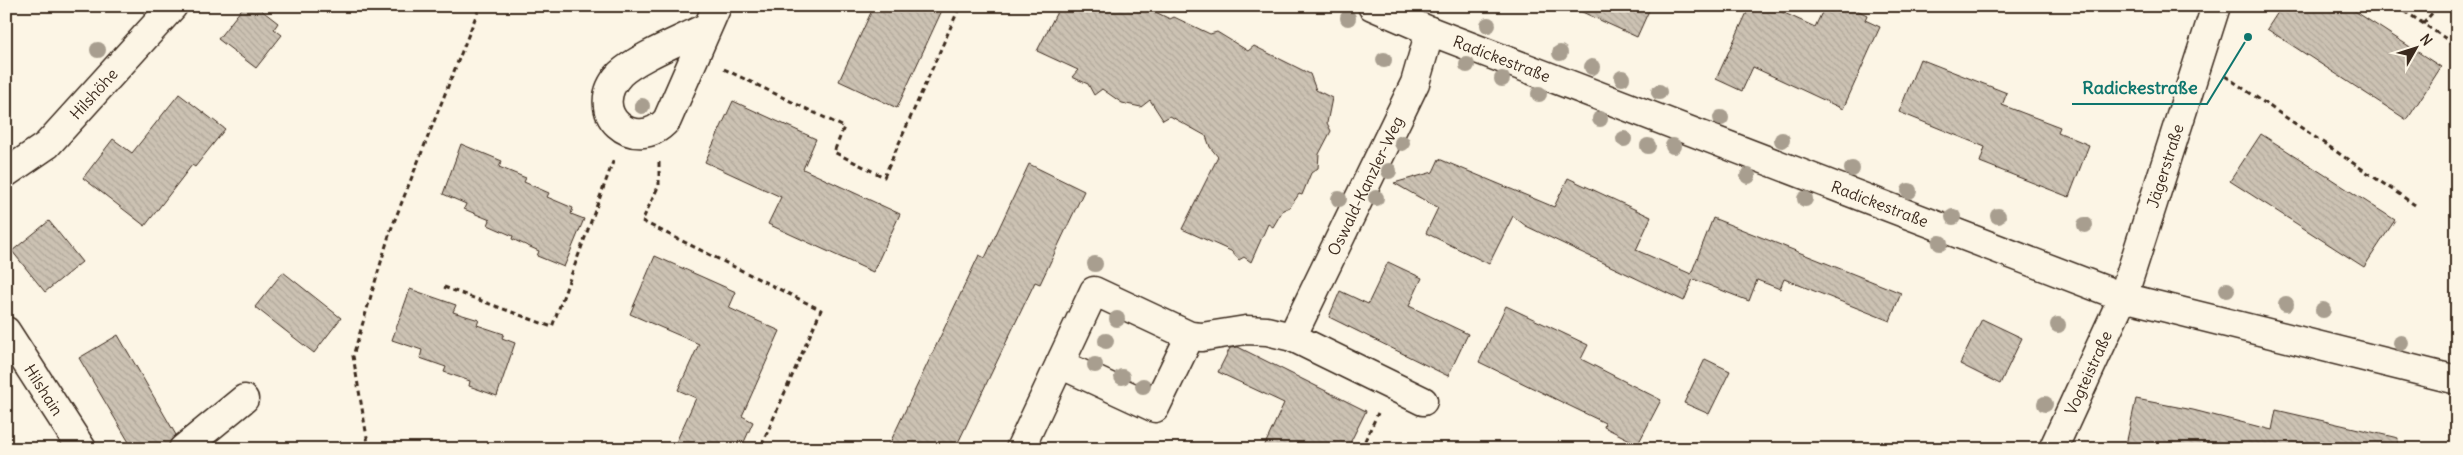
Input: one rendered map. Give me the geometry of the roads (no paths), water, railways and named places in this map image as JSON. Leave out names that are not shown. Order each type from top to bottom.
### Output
[{"type":"street","name":"Hilshöhe","points":[[6,173],[47,145],[174,6]]},
{"type":"street","name":"Radickestraße","points":[[1372,6],[1430,31],[2123,296],[2457,380]]},
{"type":"street","name":"Jägerstraße","points":[[2123,296],[2216,6]]},
{"type":"street","points":[[712,17],[668,120],[655,132],[642,134],[626,130],[613,118],[607,107],[608,91],[613,82],[635,64],[712,17]]},
{"type":"street","name":"Oswald-Kanzler-Weg","points":[[1292,337],[1415,83],[1430,31]]},
{"type":"street","points":[[1020,449],[1094,291],[1190,336],[1202,337],[1246,330],[1267,331],[1292,337],[1423,401]]},
{"type":"street","name":"Vogteistraße","points":[[2053,449],[2123,296]]},
{"type":"street","name":"Hilshain","points":[[6,331],[82,449]]},
{"type":"street","points":[[1060,364],[1155,408],[1190,336]]},
{"type":"street","points":[[183,449],[244,399]]},
{"type":"place","name":"Radickestraße","points":[[2248,37]]}]
